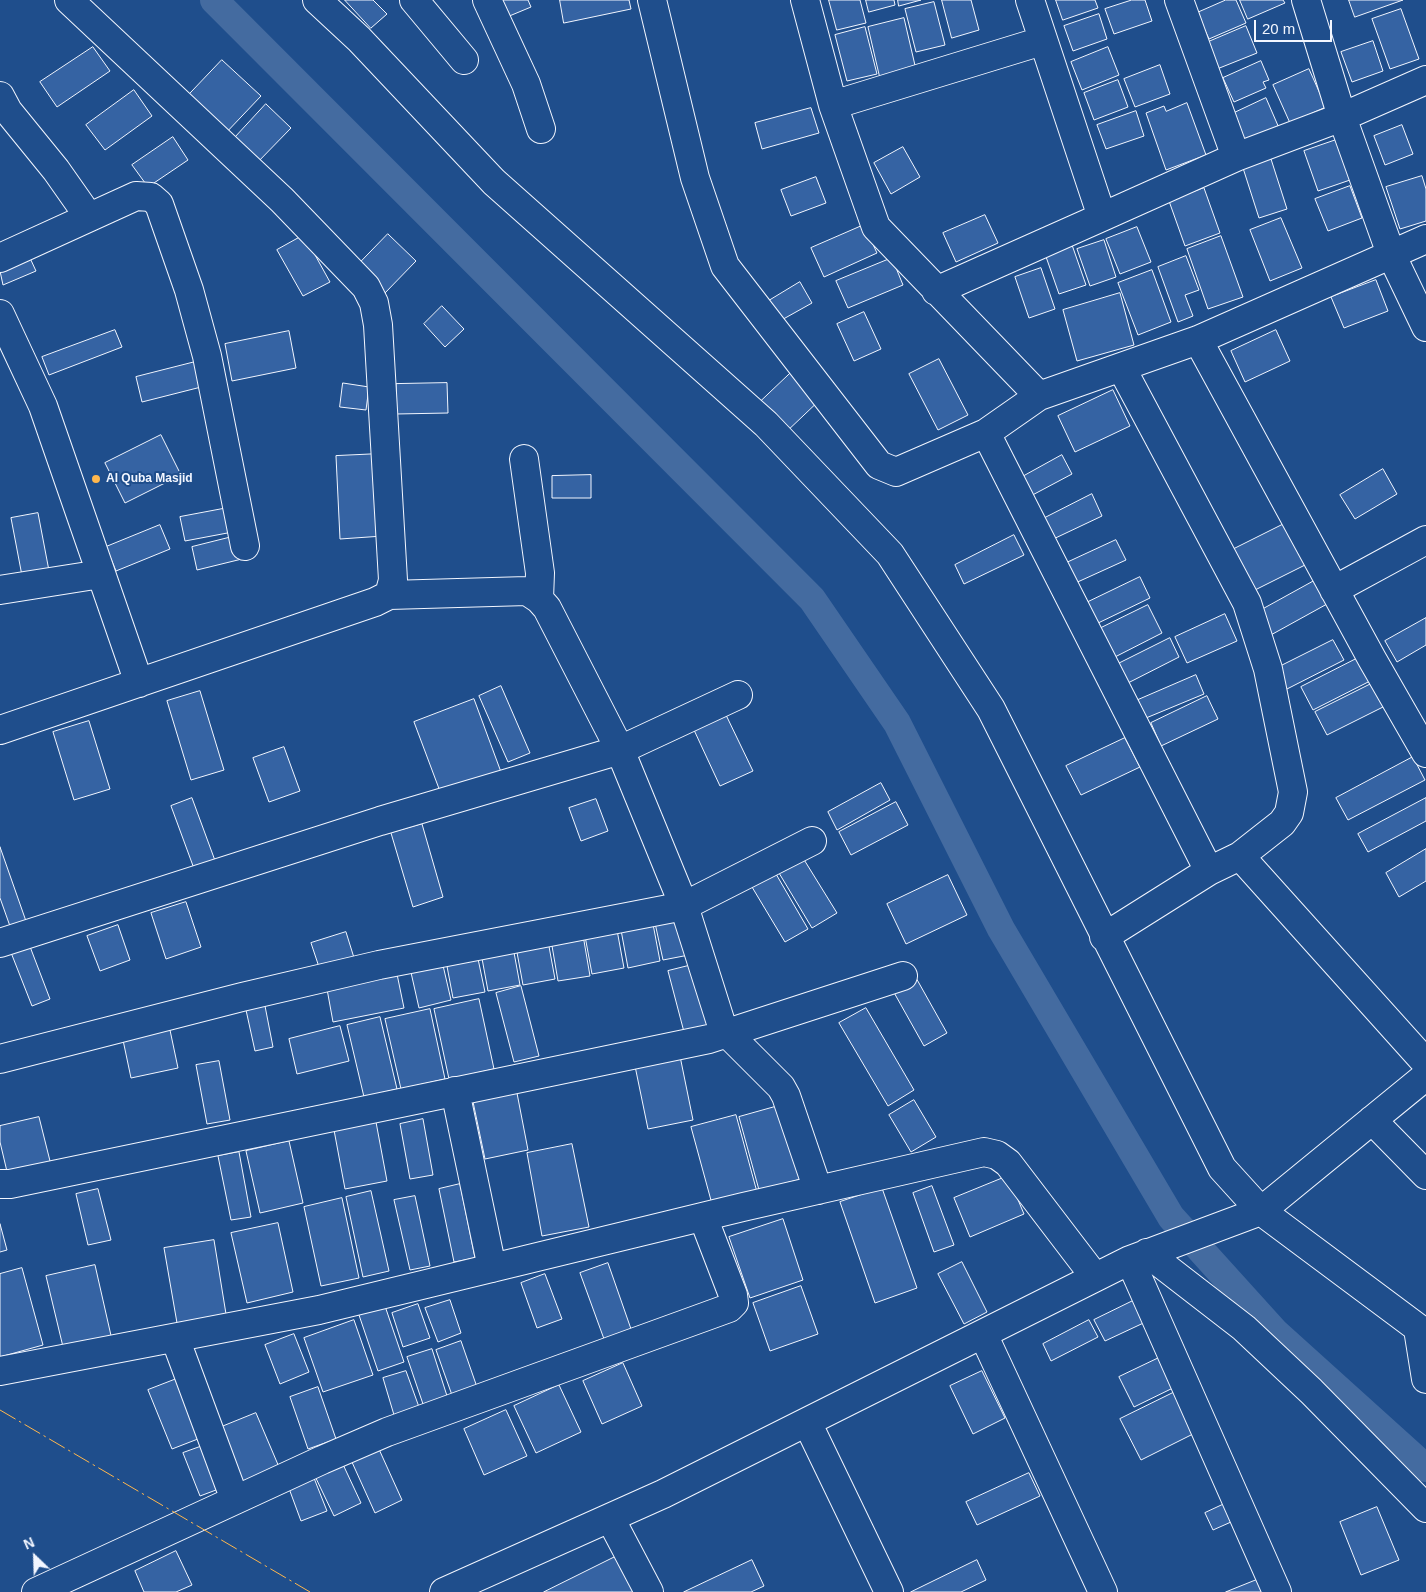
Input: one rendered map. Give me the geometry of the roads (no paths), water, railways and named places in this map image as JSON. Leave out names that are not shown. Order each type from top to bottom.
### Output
[{"type":"street","points":[[69,0],[282,200],[366,287],[374,303],[378,325],[393,580],[389,595]]},
{"type":"street","points":[[317,0],[359,40],[494,182],[766,424],[890,554],[991,709],[1104,937],[1222,1168],[1261,1211],[1422,1332],[1426,1379]]},
{"type":"street","points":[[414,0],[464,60]]},
{"type":"street","points":[[487,0],[526,84],[542,129]]},
{"type":"street","points":[[652,0],[696,178],[725,266],[879,464],[896,472],[986,433],[1039,396],[1198,340],[1426,239]]},
{"type":"street","points":[[805,0],[833,105],[876,227],[1039,396]]},
{"type":"street","points":[[1030,0],[1042,41],[1102,217]]},
{"type":"street","points":[[1179,0],[1236,157]]},
{"type":"street","points":[[1306,0],[1342,117],[1390,254],[1426,327]]},
{"type":"street","points":[[833,105],[1042,41]]},
{"type":"street","points":[[936,291],[1236,157],[1342,117],[1426,80]]},
{"type":"street","points":[[0,96],[8,111],[56,170],[89,217]]},
{"type":"street","points":[[0,258],[136,196],[151,197],[159,204],[189,290],[207,356],[245,546]]},
{"type":"street","points":[[3,328],[43,406],[139,683]]},
{"type":"street","points":[[1198,340],[1334,590],[1426,752]]},
{"type":"street","points":[[1104,937],[1209,871],[1240,856],[1282,823],[1289,814],[1293,792],[1268,669],[1247,602],[1120,368]]},
{"type":"street","points":[[986,433],[1209,871]]},
{"type":"street","points":[[524,459],[540,573],[539,599]]},
{"type":"street","points":[[1334,590],[1426,540]]},
{"type":"street","points":[[0,590],[101,574]]},
{"type":"street","points":[[0,730],[375,602],[389,595],[527,591],[548,608],[620,750],[684,906],[721,1023],[728,1034],[781,1087],[786,1096],[818,1190]]},
{"type":"street","points":[[0,943],[380,821],[620,750],[738,695]]},
{"type":"street","points":[[0,1059],[242,997],[379,965],[684,906],[812,841]]},
{"type":"street","points":[[1240,856],[1426,1062]]},
{"type":"street","points":[[0,1184],[10,1184],[728,1034],[903,976]]},
{"type":"street","points":[[446,1591],[663,1494],[1147,1253],[1261,1211],[1426,1076]]},
{"type":"street","points":[[454,1091],[492,1268]]},
{"type":"street","points":[[1372,1120],[1426,1175]]},
{"type":"street","points":[[0,1371],[319,1310],[984,1152],[997,1156],[1008,1163],[1095,1278]]},
{"type":"street","points":[[36,1592],[387,1432],[729,1308],[734,1302],[733,1295],[702,1218]]},
{"type":"street","points":[[1147,1253],[1244,1328],[1311,1391],[1426,1508]]},
{"type":"street","points":[[1147,1253],[1277,1592]]},
{"type":"street","points":[[983,1334],[1103,1592]]},
{"type":"street","points":[[175,1338],[235,1500]]},
{"type":"street","points":[[807,1422],[890,1592]]},
{"type":"street","points":[[610,1518],[649,1592]]},
{"type":"waterway","points":[[214,0],[812,599],[897,723],[1001,929],[1171,1217],[1275,1332],[1426,1468]]},
{"type":"place","name":"Al Quba Masjid","points":[[96,479]]}]
